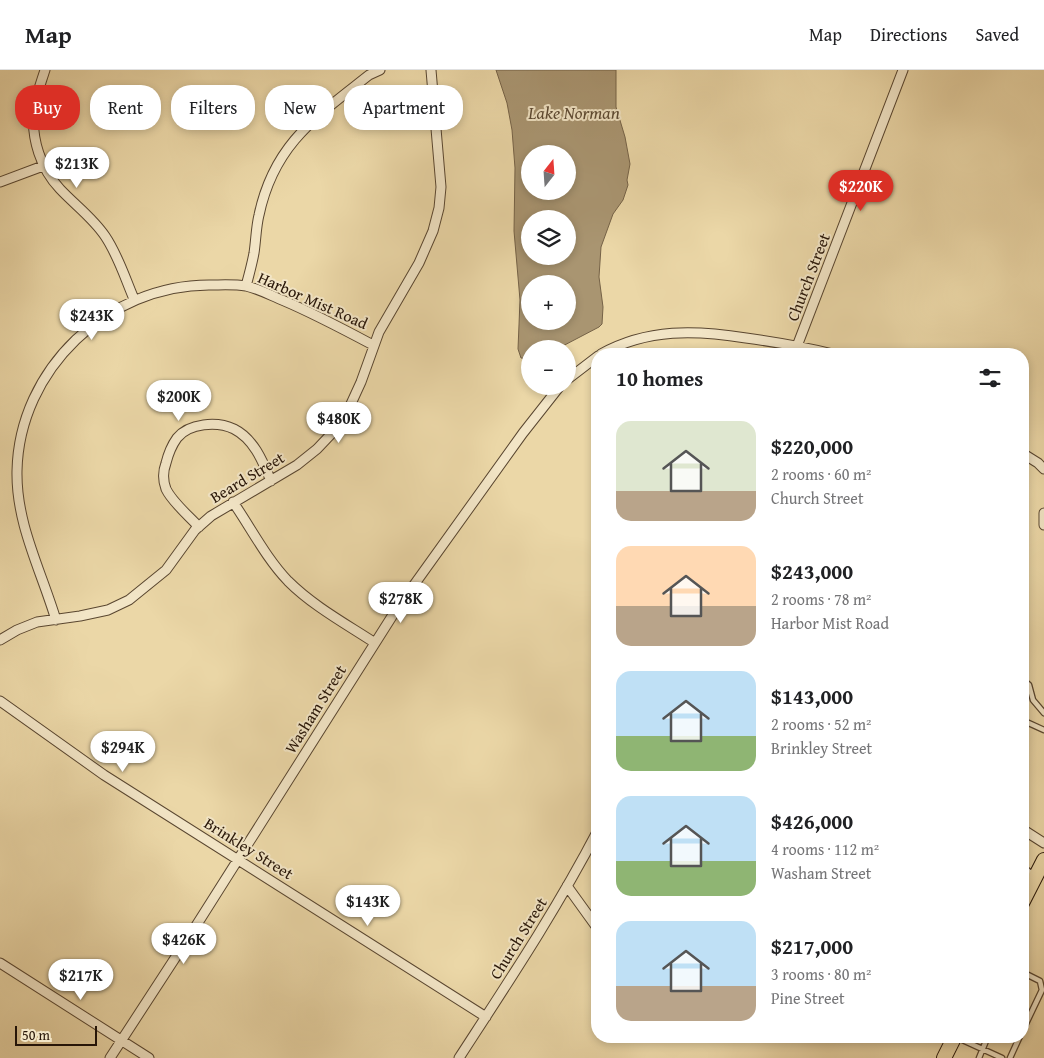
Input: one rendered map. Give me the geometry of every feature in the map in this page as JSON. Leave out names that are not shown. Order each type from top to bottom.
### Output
[{"type":"main road","points":[[1029,890],[1044,862]]},
{"type":"main road","points":[[944,1058],[951,1043]]},
{"type":"street","points":[[45,70],[34,110],[35,141],[43,166],[59,188],[106,237],[134,299]]},
{"type":"street","points":[[246,286],[254,255],[258,216],[273,171],[285,150],[309,123],[369,75],[380,70]]},
{"type":"street","name":"Beard Street","points":[[0,640],[17,630],[37,622],[108,610],[129,600],[166,570],[199,526],[211,516],[297,465],[318,449],[335,430],[350,406],[361,382],[379,332],[419,263],[433,230],[439,208],[441,188],[431,70]]},
{"type":"street","name":"Church Street","points":[[797,348],[903,70]]},
{"type":"street","points":[[0,182],[43,166]]},
{"type":"street","name":"Harbor Mist Road","points":[[56,620],[20,514],[17,470],[22,436],[40,386],[67,349],[99,320],[134,299],[173,288],[195,285],[246,286],[314,314],[373,345]]},
{"type":"street","points":[[614,348],[630,340],[668,332],[700,332],[724,335],[786,348]]},
{"type":"street","points":[[576,373],[591,361]]},
{"type":"street","name":"Washam Street","points":[[110,1058],[375,643],[449,534],[553,395]]},
{"type":"street","points":[[199,526],[166,489],[163,472],[168,455],[177,437],[192,428],[213,424],[234,429],[249,442],[259,455],[271,481]]},
{"type":"street","points":[[1029,457],[1044,469]]},
{"type":"street","points":[[234,502],[275,565],[288,581],[314,603],[375,643]]},
{"type":"street","points":[[1044,513],[1044,525]]},
{"type":"street","name":"Brinkley Street","points":[[0,701],[104,775],[486,1017]]},
{"type":"street","points":[[1029,833],[1044,842]]},
{"type":"street","name":"Church Street","points":[[458,1058],[486,1017],[567,886],[591,843]]},
{"type":"street","points":[[567,886],[591,919]]},
{"type":"street","points":[[0,964],[149,1058]]},
{"type":"lane","points":[[1029,686],[1033,700],[1044,713]]},
{"type":"lane","points":[[1029,723],[1044,730]]},
{"type":"lane","points":[[1029,872],[1036,877]]},
{"type":"lane","points":[[1029,976],[1040,981],[1042,990],[1029,1017]]},
{"type":"lane","points":[[969,1043],[1002,1058]]},
{"type":"lane","points":[[979,1058],[985,1043]]},
{"type":"lane","points":[[1010,1058],[1017,1043]]},
{"type":"water","name":"Lake Norman","points":[[496,70],[616,70],[616,107],[625,137],[630,164],[628,185],[623,200],[613,214],[601,247],[599,277],[603,307],[602,324],[574,340],[521,340],[521,358],[518,349],[520,300],[514,231],[515,168],[512,130],[507,103]]}]
